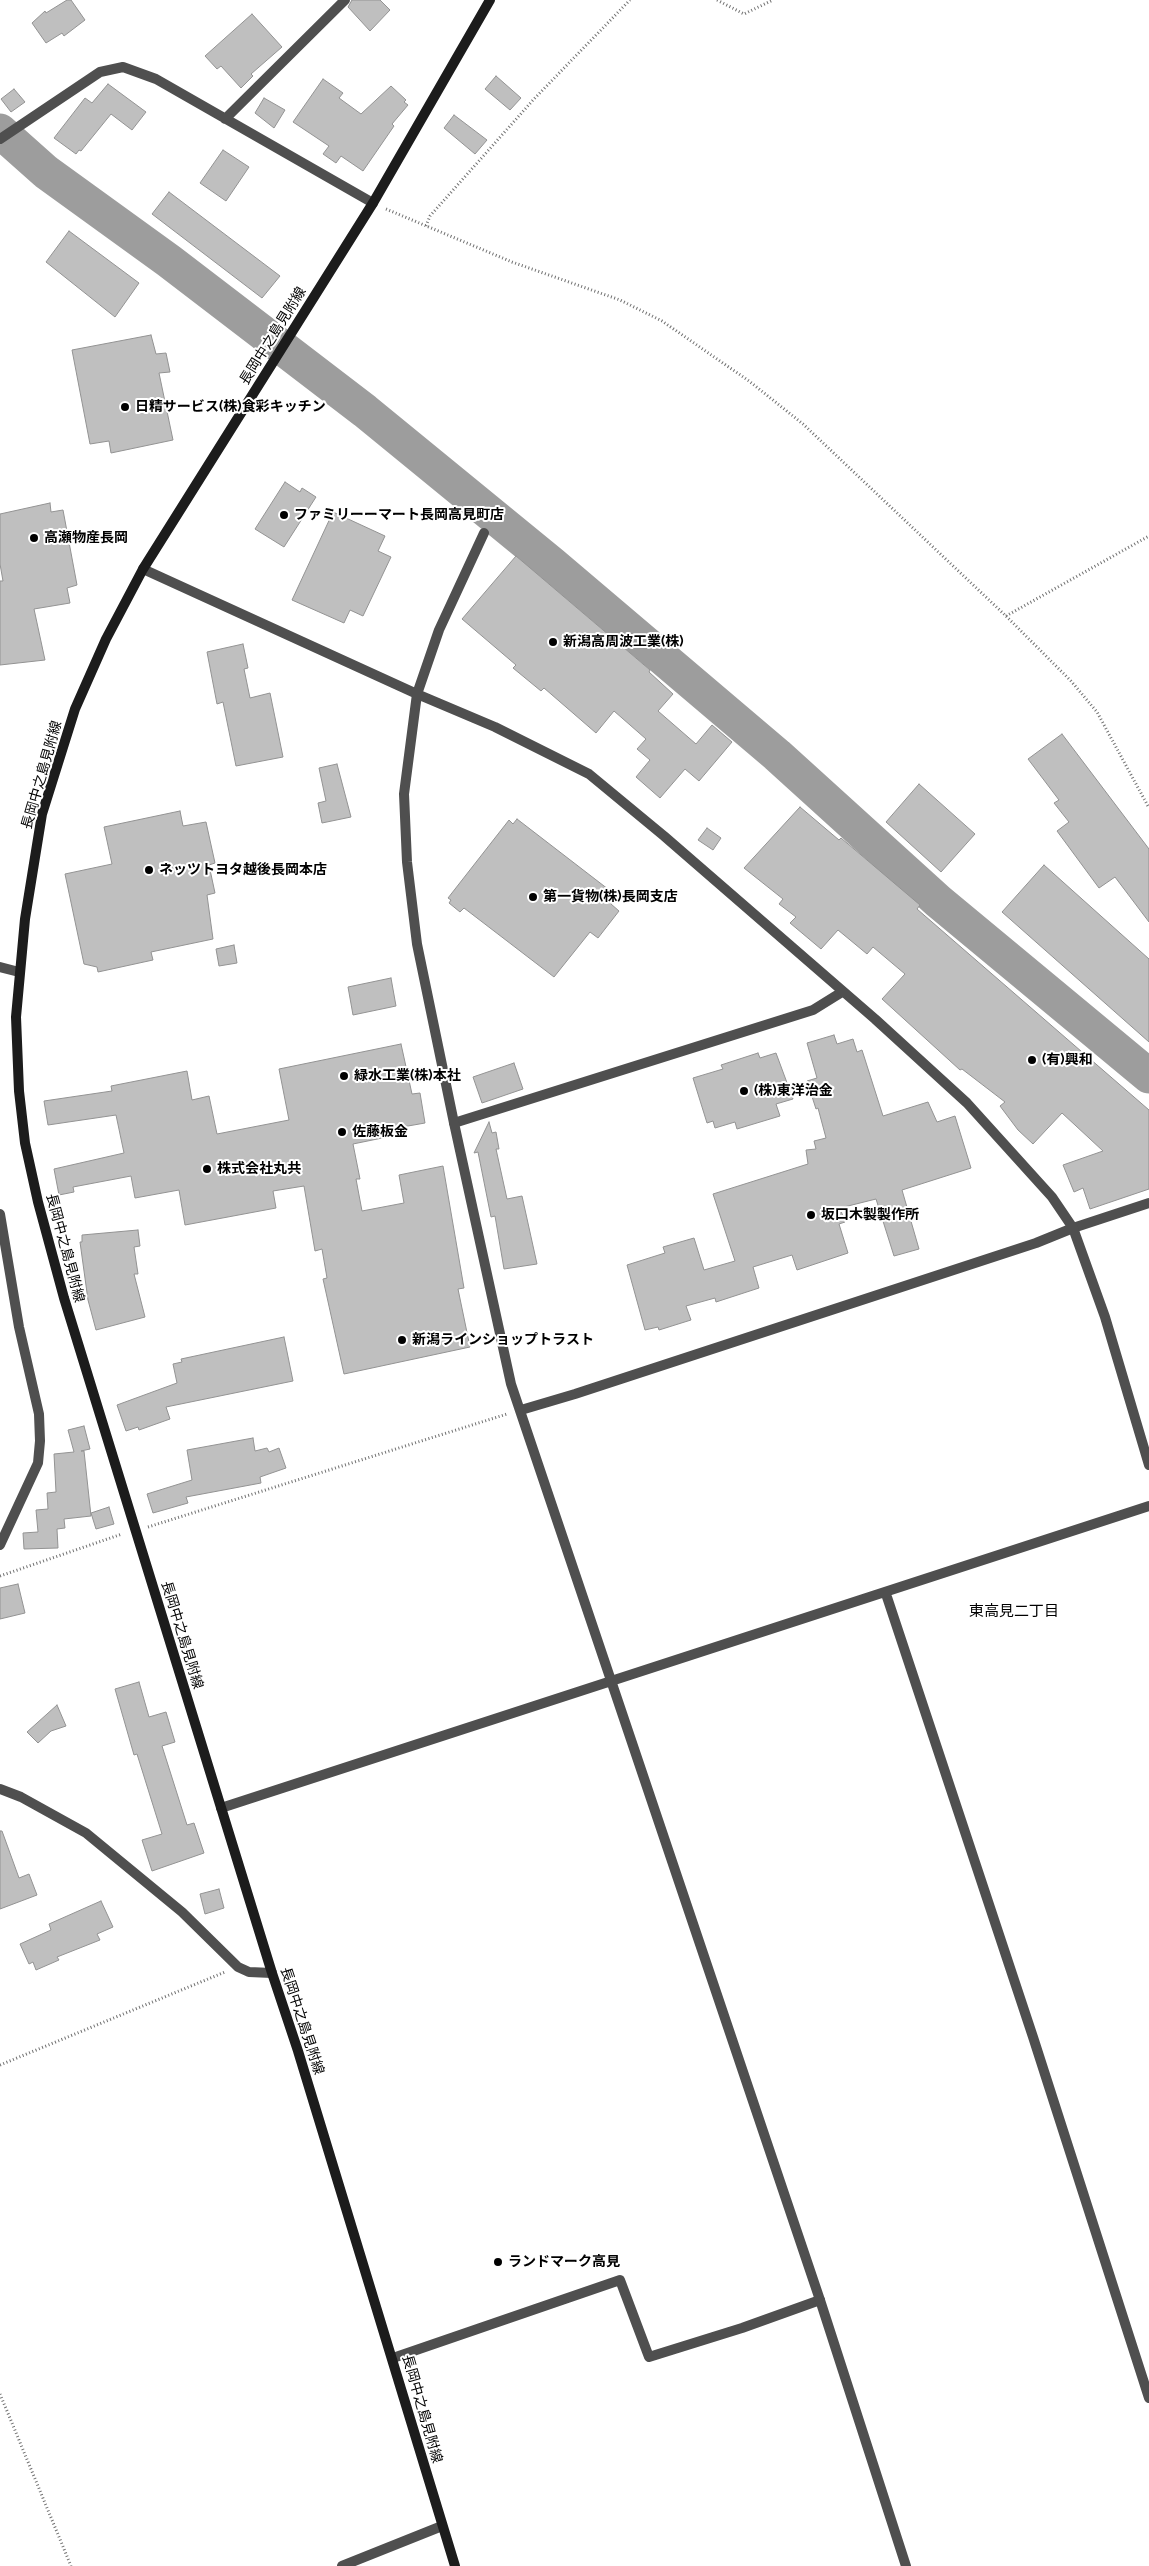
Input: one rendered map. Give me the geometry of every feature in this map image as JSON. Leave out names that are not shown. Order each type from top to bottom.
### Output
[{"type":"main road","name":"長岡中之島見附線","points":[[455,2566],[393,2358],[298,2050],[220,1808],[64,1298],[29,1160],[19,1091],[16,1017],[25,919],[42,814],[75,709],[106,639],[143,569],[373,203],[490,0]]},
{"type":"street","points":[[225,119],[345,0]]},
{"type":"street","points":[[0,139],[100,72],[123,67],[156,79],[373,203]]},
{"type":"street","points":[[484,533],[439,630],[417,694],[404,794],[407,862],[417,944],[454,1123],[511,1384],[820,2300],[906,2566]]},
{"type":"street","points":[[143,569],[417,694],[495,727],[589,774],[664,836],[875,1019],[967,1103],[1052,1197],[1073,1228],[1105,1317],[1149,1465]]},
{"type":"street","points":[[0,967],[19,972]]},
{"type":"street","points":[[454,1123],[813,1010],[842,992]]},
{"type":"street","points":[[521,1410],[576,1394],[1036,1243],[1073,1228],[1149,1203]]},
{"type":"street","points":[[0,1214],[19,1327],[39,1414],[40,1441],[38,1463],[0,1546]]},
{"type":"street","points":[[220,1808],[886,1594],[1149,1506]]},
{"type":"street","points":[[886,1594],[1033,2037],[1149,2398]]},
{"type":"street","points":[[0,1789],[20,1797],[86,1834],[182,1912],[238,1967],[249,1972],[272,1973]]},
{"type":"street","points":[[393,2358],[620,2280],[649,2357],[742,2328],[820,2300]]},
{"type":"street","points":[[342,2566],[442,2526]]},
{"type":"path","points":[[426,226],[430,216],[534,99],[630,0]]},
{"type":"path","points":[[717,0],[744,14],[773,0]]},
{"type":"path","points":[[373,203],[512,262],[620,300],[670,326],[749,381],[803,424],[1006,616],[1071,681],[1097,712],[1149,808]]},
{"type":"path","points":[[1006,616],[1149,536]]},
{"type":"path","points":[[0,1576],[135,1530],[521,1410]]},
{"type":"path","points":[[0,2065],[238,1967]]},
{"type":"path","points":[[0,2394],[71,2566]]},
{"type":"building","points":[[67,0],[71,0],[85,20],[64,36],[62,33],[46,43],[32,23],[45,11],[46,13]]},
{"type":"building","points":[[352,0],[380,0],[390,10],[370,31],[348,7]]},
{"type":"building","points":[[252,14],[282,47],[251,74],[253,76],[241,88],[221,66],[217,69],[205,56]]},
{"type":"building","points":[[496,76],[521,98],[510,110],[485,89]]},
{"type":"building","points":[[323,79],[343,93],[339,98],[361,114],[391,86],[406,100],[404,102],[408,105],[392,124],[394,126],[363,171],[341,156],[336,163],[323,154],[329,146],[293,122]]},
{"type":"building","points":[[108,84],[146,112],[132,130],[111,114],[81,151],[79,150],[76,154],[54,138],[85,98],[92,103]]},
{"type":"building","points":[[14,89],[25,102],[11,112],[1,99]]},
{"type":"building","points":[[264,98],[285,110],[274,128],[255,113]]},
{"type":"building","points":[[454,115],[487,140],[475,154],[444,128]]},
{"type":"building","points":[[223,150],[249,167],[226,201],[200,183]]},
{"type":"building","points":[[169,192],[280,276],[262,298],[152,214]]},
{"type":"building","points":[[69,231],[139,283],[115,317],[46,262]]},
{"type":"building","name":"日精サービス(株)食彩キッチン","points":[[151,335],[156,354],[166,353],[170,372],[159,373],[173,440],[111,453],[109,441],[90,444],[72,350]]},
{"type":"building","name":"ファミリーーマート長岡高見町店","points":[[285,482],[300,492],[302,488],[316,497],[284,547],[255,529]]},
{"type":"building","name":"高瀬物産長岡","points":[[50,503],[51,512],[63,510],[77,585],[67,588],[70,603],[34,609],[45,660],[0,665],[0,581],[3,581],[0,564],[0,514]]},
{"type":"building","points":[[333,512],[385,536],[378,551],[391,557],[363,616],[350,610],[344,623],[292,600]]},
{"type":"building","name":"新潟高周波工業(株)","points":[[516,556],[650,670],[649,672],[673,694],[658,711],[696,744],[712,725],[732,742],[699,781],[685,769],[660,798],[636,777],[650,760],[637,749],[646,739],[614,711],[596,733],[544,688],[541,691],[513,668],[516,665],[462,619]]},
{"type":"building","points":[[243,644],[248,668],[244,669],[250,698],[270,693],[283,757],[236,766],[223,702],[217,704],[207,652]]},
{"type":"building","points":[[1062,734],[1149,849],[1149,922],[1115,877],[1099,888],[1057,831],[1069,822],[1054,803],[1059,800],[1028,759]]},
{"type":"building","points":[[337,764],[351,817],[322,823],[318,803],[326,801],[319,768]]},
{"type":"building","points":[[919,784],[975,834],[941,872],[886,822]]},
{"type":"building","points":[[800,807],[839,840],[841,838],[920,905],[917,909],[1149,1110],[1149,1189],[1090,1209],[1083,1188],[1074,1192],[1063,1165],[1103,1151],[1062,1113],[1033,1144],[1018,1130],[1000,1106],[1005,1102],[962,1069],[960,1070],[882,999],[905,974],[873,947],[867,954],[838,930],[821,949],[790,923],[796,917],[779,904],[783,899],[744,868]]},
{"type":"building","name":"ネッツトヨタ越後長岡本店","points":[[180,811],[183,826],[206,822],[215,863],[209,865],[215,893],[207,895],[213,939],[151,952],[153,960],[98,972],[97,967],[84,964],[65,874],[112,864],[104,827]]},
{"type":"building","name":"第一貨物(株)長岡支店","points":[[517,819],[617,896],[611,904],[619,911],[598,938],[590,932],[554,977],[464,908],[460,912],[449,903],[451,900],[448,898],[509,820],[513,824]]},
{"type":"building","points":[[707,828],[721,838],[713,850],[698,840]]},
{"type":"building","points":[[1044,865],[1149,959],[1149,1042],[1002,912]]},
{"type":"building","points":[[234,945],[237,963],[219,966],[216,949]]},
{"type":"building","points":[[391,978],[396,1006],[353,1015],[348,987]]},
{"type":"building","points":[[834,1035],[837,1044],[853,1039],[857,1052],[862,1050],[883,1116],[928,1102],[937,1122],[955,1116],[971,1168],[902,1190],[919,1249],[894,1256],[876,1199],[840,1208],[845,1222],[839,1224],[848,1253],[797,1270],[792,1255],[753,1267],[759,1288],[716,1302],[715,1298],[686,1306],[691,1320],[659,1330],[658,1327],[645,1330],[627,1265],[665,1253],[663,1247],[694,1238],[704,1270],[735,1261],[713,1194],[808,1164],[806,1150],[816,1149],[814,1141],[826,1138],[818,1108],[816,1109],[807,1081],[817,1078],[807,1043]]},
{"type":"building","points":[[401,1044],[412,1094],[420,1093],[425,1123],[391,1129],[392,1136],[353,1144],[360,1179],[356,1179],[362,1211],[404,1203],[399,1175],[443,1166],[464,1288],[458,1289],[470,1347],[344,1374],[323,1279],[327,1278],[322,1249],[315,1251],[304,1186],[273,1191],[276,1208],[185,1225],[179,1190],[135,1198],[131,1176],[73,1187],[74,1192],[59,1195],[54,1169],[124,1153],[116,1115],[48,1125],[44,1101],[112,1091],[111,1086],[187,1071],[192,1100],[209,1096],[217,1134],[289,1120],[279,1069]]},
{"type":"building","name":"(株)東洋治金","points":[[758,1053],[760,1058],[776,1053],[793,1099],[776,1104],[780,1116],[737,1129],[735,1122],[715,1128],[713,1121],[707,1123],[693,1078],[723,1069],[721,1065]]},
{"type":"building","points":[[514,1063],[523,1089],[482,1103],[473,1077]]},
{"type":"building","points":[[489,1122],[492,1133],[496,1132],[499,1149],[496,1149],[507,1199],[522,1196],[537,1264],[504,1269],[495,1216],[491,1217],[478,1152],[474,1153]]},
{"type":"building","points":[[138,1230],[140,1246],[134,1247],[138,1274],[134,1274],[145,1317],[96,1330],[88,1300],[80,1242],[82,1242],[82,1235]]},
{"type":"building","points":[[284,1337],[293,1381],[166,1407],[170,1419],[139,1430],[138,1427],[126,1431],[117,1405],[177,1383],[173,1364],[182,1362],[181,1359]]},
{"type":"building","points":[[84,1426],[90,1449],[81,1451],[84,1451],[91,1516],[64,1519],[65,1528],[57,1529],[58,1548],[24,1549],[23,1533],[38,1532],[36,1510],[48,1509],[47,1493],[56,1492],[54,1454],[74,1452],[68,1430]]},
{"type":"building","points":[[253,1438],[255,1451],[267,1448],[269,1452],[279,1448],[286,1468],[260,1477],[261,1483],[186,1497],[188,1503],[153,1513],[147,1494],[192,1480],[187,1450]]},
{"type":"building","points":[[109,1507],[114,1524],[96,1529],[91,1513]]},
{"type":"building","points":[[18,1584],[25,1613],[0,1619],[0,1588]]},
{"type":"building","points":[[139,1682],[149,1717],[166,1712],[175,1742],[162,1746],[187,1825],[194,1823],[204,1853],[152,1871],[142,1840],[162,1834],[137,1754],[134,1755],[115,1689]]},
{"type":"building","points":[[57,1705],[66,1726],[51,1731],[38,1743],[27,1732]]},
{"type":"building","points":[[0,1831],[2,1831],[19,1878],[29,1874],[37,1895],[0,1909]]},
{"type":"building","points":[[219,1889],[224,1908],[205,1914],[200,1894]]},
{"type":"building","points":[[101,1901],[113,1927],[97,1934],[100,1940],[57,1957],[59,1960],[36,1970],[33,1962],[29,1964],[20,1944],[51,1930],[49,1924]]},
{"type":"waterway","points":[[0,131],[46,172],[169,261],[365,411],[552,564],[777,755],[938,901],[1149,1076]]},
{"type":"place","name":"日精サービス(株)食彩キッチン","points":[[125,407]]},
{"type":"place","name":"ファミリーーマート長岡高見町店","points":[[284,515]]},
{"type":"place","name":"高瀬物産長岡","points":[[34,538]]},
{"type":"place","name":"新潟高周波工業(株)","points":[[553,642]]},
{"type":"place","name":"ネッツトヨタ越後長岡本店","points":[[149,870]]},
{"type":"place","name":"第一貨物(株)長岡支店","points":[[533,897]]},
{"type":"place","name":"(有)興和","points":[[1032,1060]]},
{"type":"place","name":"緑水工業(株)本社","points":[[344,1076]]},
{"type":"place","name":"(株)東洋治金","points":[[744,1091]]},
{"type":"place","name":"佐藤板金","points":[[342,1132]]},
{"type":"place","name":"株式会社丸共","points":[[207,1169]]},
{"type":"place","name":"坂口木製製作所","points":[[811,1215]]},
{"type":"place","name":"新潟ラインショップトラスト","points":[[402,1340]]},
{"type":"place","name":"ランドマーク高見","points":[[498,2262]]},
{"type":"district","name":"東高見二丁目","points":[[1014,1611]]}]
